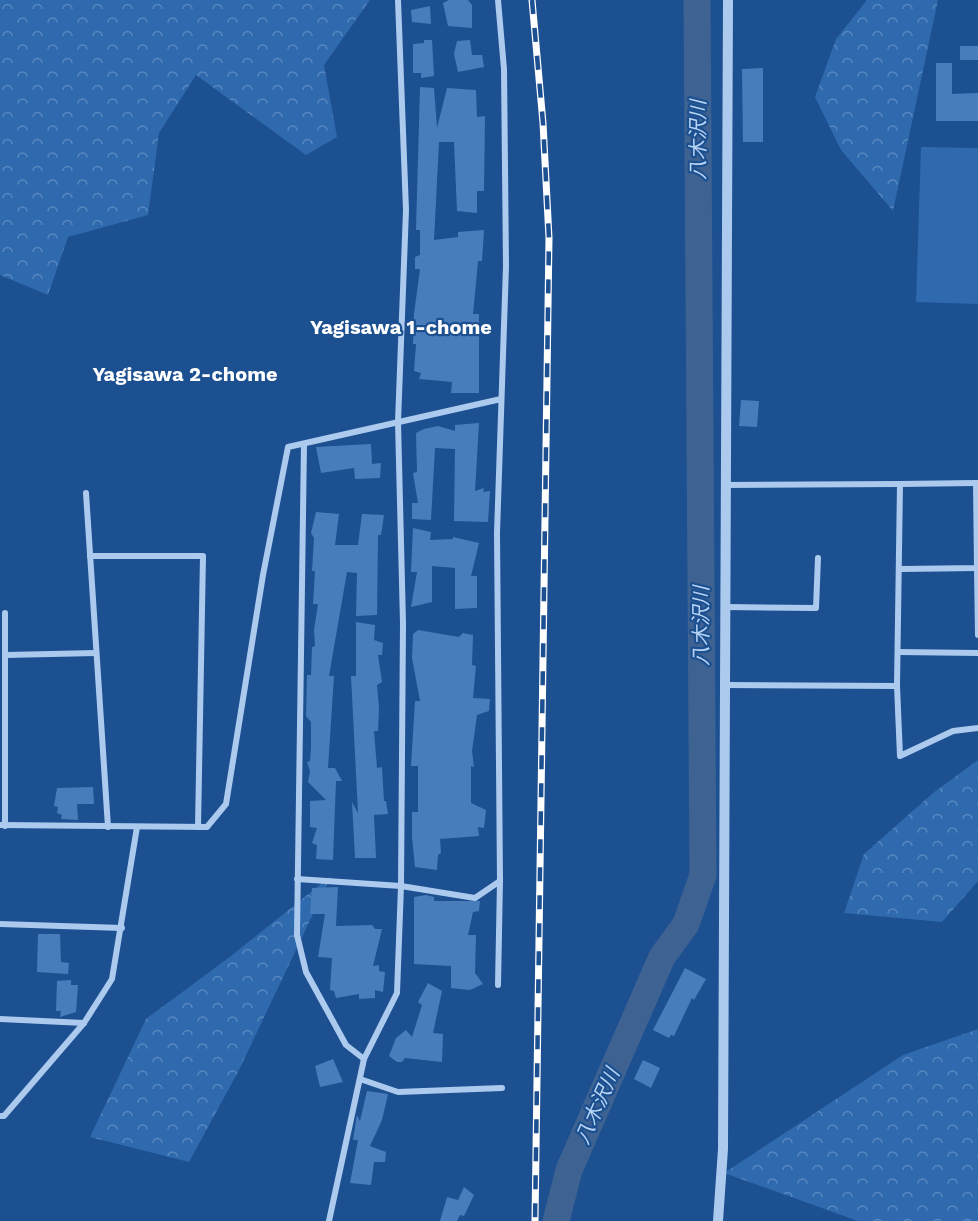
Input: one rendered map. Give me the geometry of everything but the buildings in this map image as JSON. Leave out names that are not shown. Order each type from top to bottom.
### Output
[{"type":"street","points":[[329,1221],[364,1059],[397,993],[401,886],[403,623],[398,422],[406,210],[398,0]]},
{"type":"street","points":[[498,0],[504,69],[506,266],[497,533],[500,881],[498,985]]},
{"type":"street","points":[[718,1221],[723,1149],[728,0]]},
{"type":"street","points":[[5,613],[2,825],[207,827],[226,804],[263,575],[288,447],[501,399]]},
{"type":"street","points":[[304,444],[297,935],[306,972],[346,1045],[364,1059]]},
{"type":"street","points":[[726,485],[977,483],[978,635]]},
{"type":"street","points":[[900,484],[901,569],[897,686],[900,756],[953,731],[978,728]]},
{"type":"street","points":[[86,493],[108,826]]},
{"type":"street","points":[[90,556],[203,556],[198,827]]},
{"type":"street","points":[[725,607],[816,609],[818,558]]},
{"type":"street","points":[[901,569],[977,568]]},
{"type":"street","points":[[898,652],[978,653]]},
{"type":"street","points":[[6,655],[96,653]]},
{"type":"street","points":[[724,685],[897,686]]},
{"type":"street","points":[[0,1116],[4,1116],[84,1023],[112,979],[137,827]]},
{"type":"street","points":[[297,879],[401,886],[475,898],[500,881]]},
{"type":"street","points":[[0,924],[122,928]]},
{"type":"street","points":[[0,1019],[84,1023]]},
{"type":"street","points":[[360,1079],[398,1092],[502,1088]]},
{"type":"green space","points":[[0,0],[370,0],[324,65],[337,137],[306,155],[196,75],[159,133],[148,215],[68,237],[48,295],[0,275]]},
{"type":"green space","points":[[867,0],[938,0],[893,211],[841,150],[815,97],[836,39]]},
{"type":"green space","points":[[921,147],[978,148],[978,304],[916,302]]},
{"type":"green space","points":[[978,760],[978,881],[942,922],[844,913],[864,854],[933,793]]},
{"type":"green space","points":[[331,876],[239,1070],[189,1162],[90,1137],[146,1019],[231,956]]},
{"type":"green space","points":[[978,1029],[978,1221],[858,1221],[724,1173],[903,1055]]},
{"type":"waterway","name":"八木沢川","points":[[556,1221],[569,1170],[662,957],[686,924],[703,875],[697,0]]},
{"type":"railway","points":[[532,0],[543,123],[549,238],[535,1221]]},
{"type":"district","name":"Yagisawa 1-chome","points":[[401,327]]},
{"type":"district","name":"Yagisawa 2-chome","points":[[185,374]]}]
